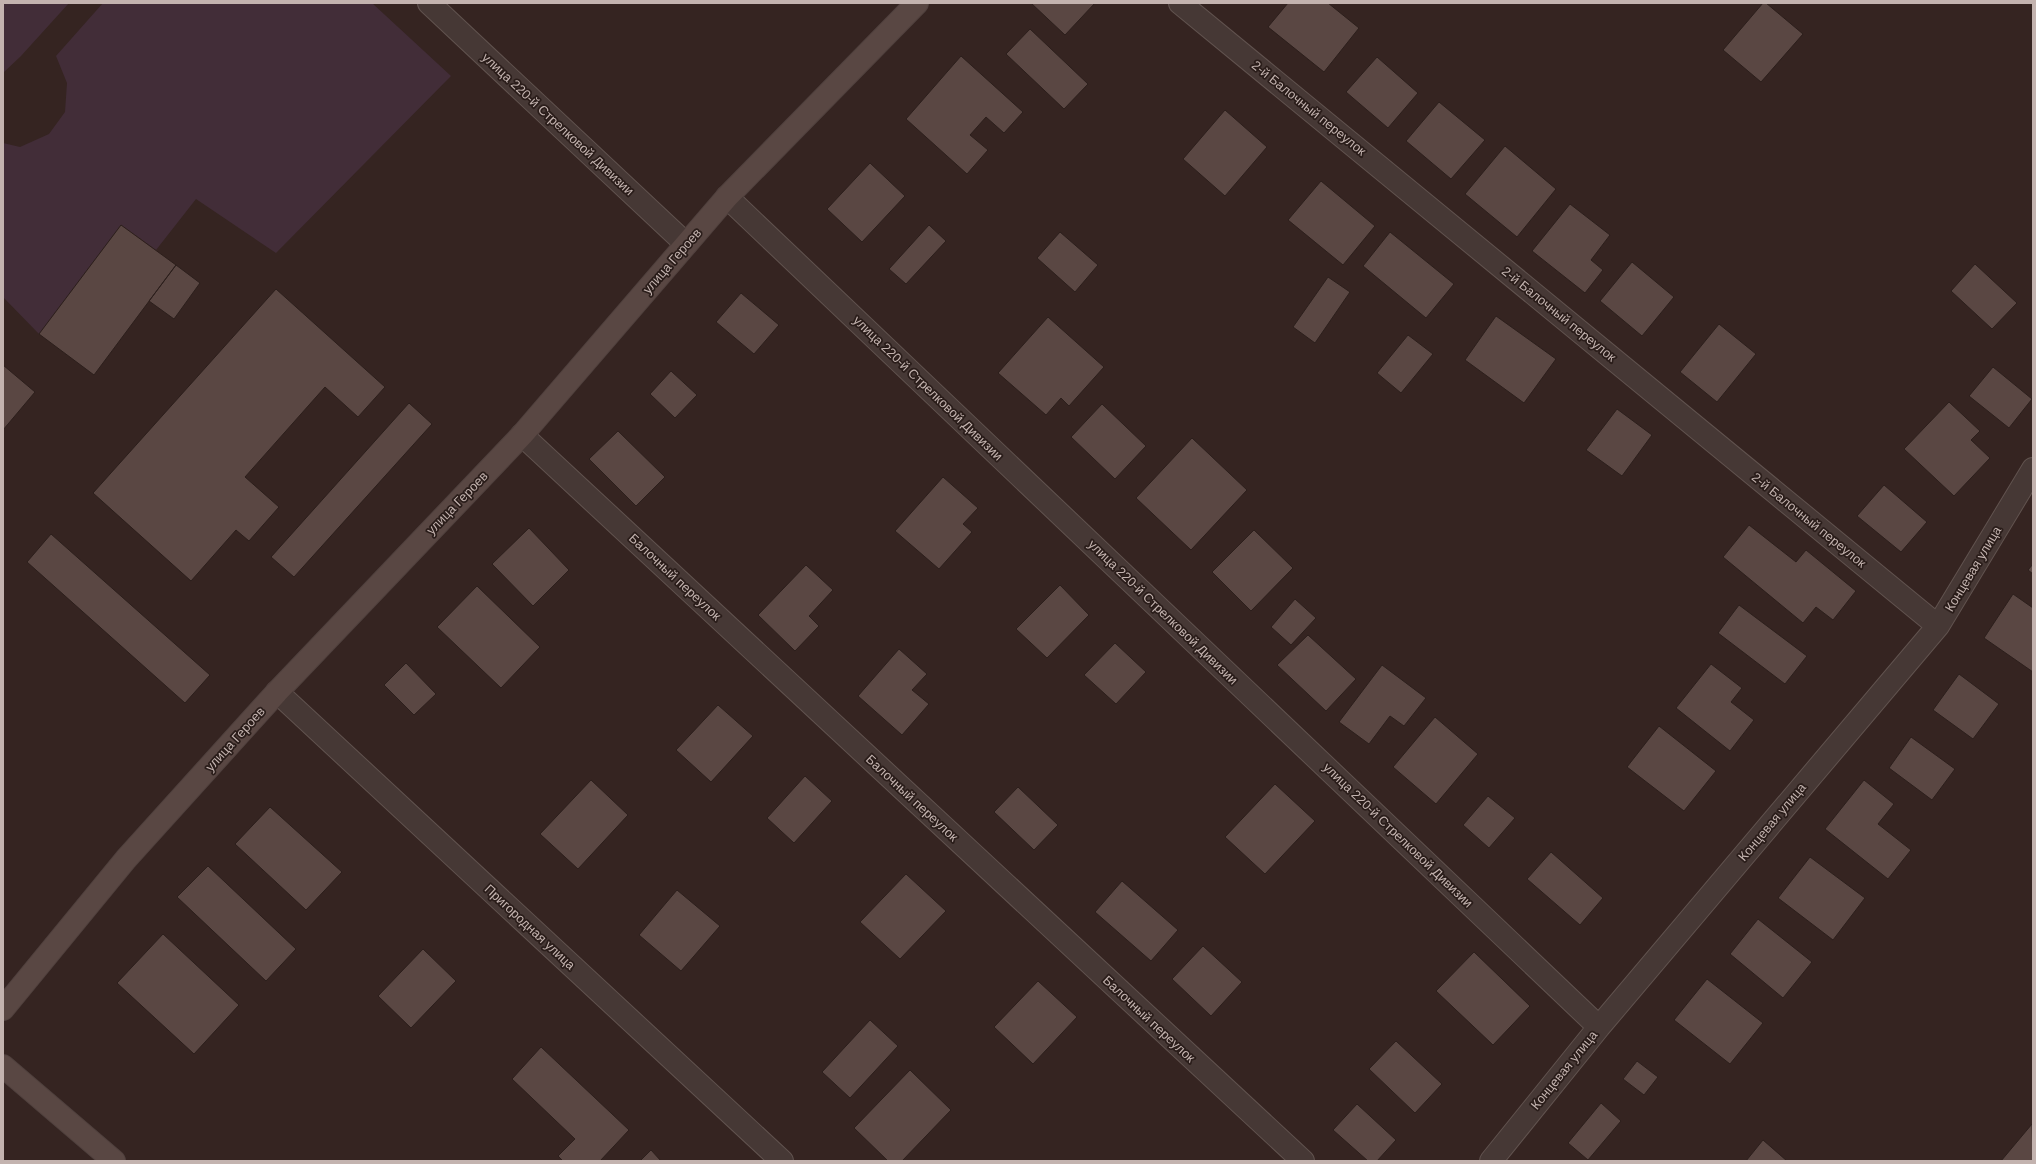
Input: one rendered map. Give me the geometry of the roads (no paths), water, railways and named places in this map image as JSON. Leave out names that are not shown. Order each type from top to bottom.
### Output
[{"type":"street","name":"улица 220-й Стрелковой Дивизии","points":[[429,3],[686,244]]},
{"type":"street","name":"улица Героев","points":[[3,1009],[126,859],[277,692],[522,435],[727,197],[918,3]]},
{"type":"street","name":"2-й Балочный переулок","points":[[1180,3],[1938,626]]},
{"type":"street","name":"улица 220-й Стрелковой Дивизии","points":[[727,197],[1599,1027]]},
{"type":"street","name":"Балочный переулок","points":[[522,435],[1302,1161]]},
{"type":"street","name":"Концевая улица","points":[[1491,1161],[1599,1027],[1938,626],[2033,469]]},
{"type":"street","name":"Пригородная улица","points":[[277,692],[782,1161]]},
{"type":"street","points":[[3,1066],[114,1161]]}]
